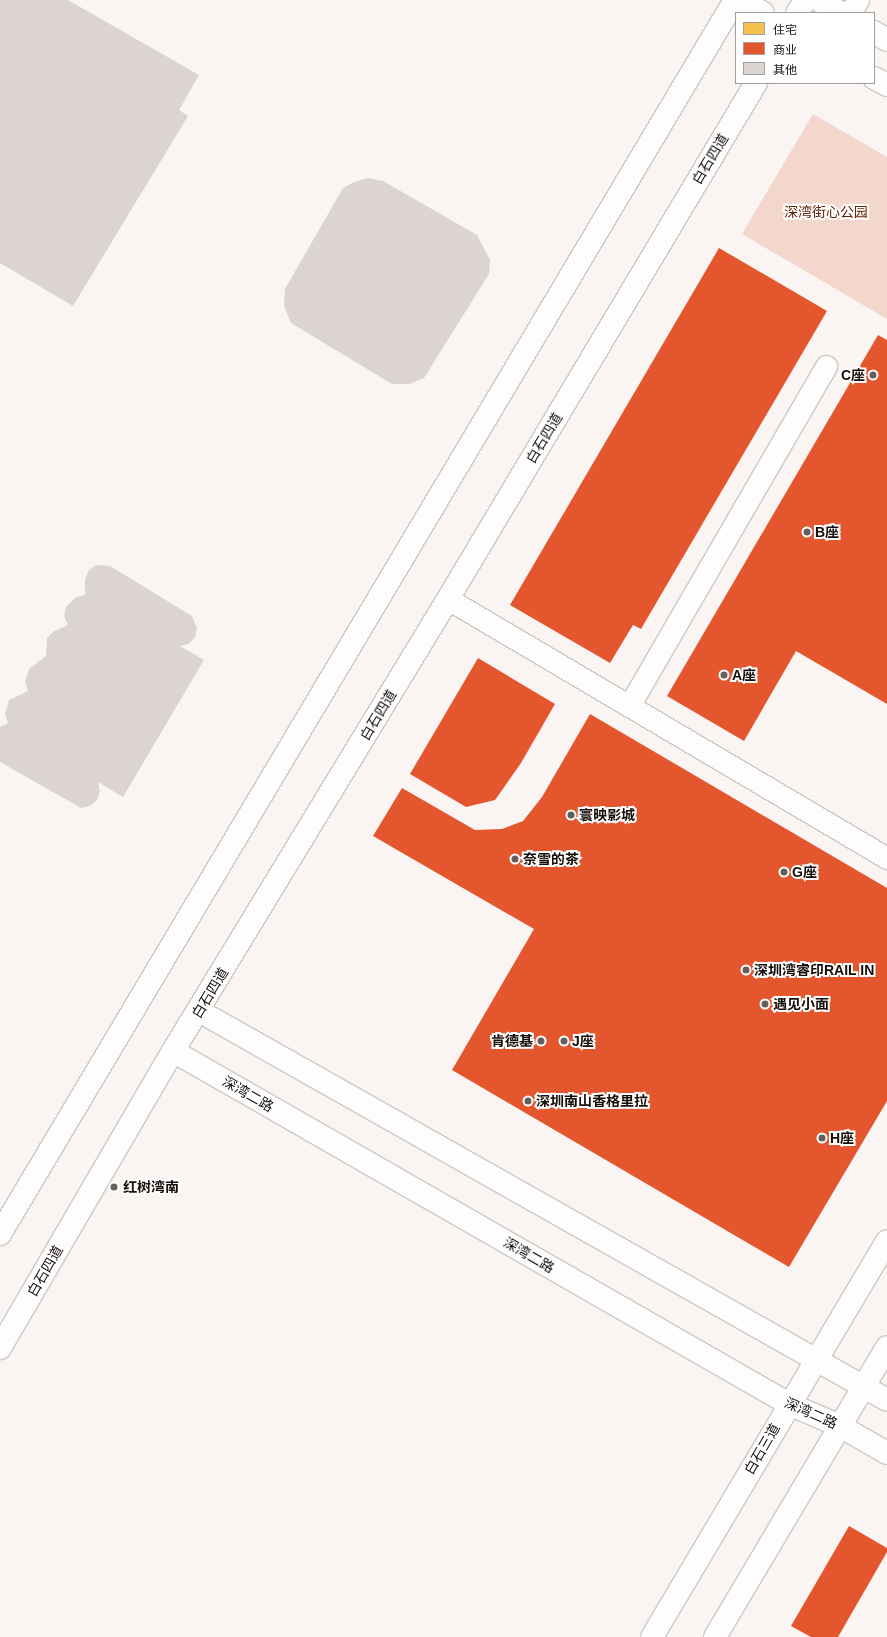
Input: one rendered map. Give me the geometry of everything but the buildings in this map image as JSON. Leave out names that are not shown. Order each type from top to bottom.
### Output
[{"type":"street","points":[[0,1234],[735,0]]},
{"type":"street","points":[[740,0],[760,12]]},
{"type":"street","points":[[798,12],[805,0]]},
{"type":"street","points":[[818,0],[839,12]]},
{"type":"street","points":[[851,12],[858,0]]},
{"type":"street","points":[[875,33],[887,40]]},
{"type":"street","points":[[875,79],[887,85]]},
{"type":"street","name":"白石四道","points":[[0,1348],[173,1051],[199,1011],[448,599],[755,84]]},
{"type":"street","points":[[629,706],[826,366]]},
{"type":"street","points":[[448,599],[887,858]]},
{"type":"street","points":[[199,1011],[887,1400]]},
{"type":"street","name":"深湾二路","points":[[173,1051],[789,1404],[840,1426],[887,1453]]},
{"type":"street","name":"白石三道","points":[[652,1637],[887,1241]]},
{"type":"street","points":[[715,1637],[887,1347]]},
{"type":"green space","name":"深湾街心公园","points":[[813,114],[887,157],[887,319],[742,234]]},
{"type":"place","name":"C座","points":[[873,375]]},
{"type":"place","name":"B座","points":[[807,532]]},
{"type":"place","name":"A座","points":[[724,675]]},
{"type":"place","name":"寰映影城","points":[[571,815]]},
{"type":"place","name":"奈雪的茶","points":[[515,859]]},
{"type":"place","name":"G座","points":[[784,872]]},
{"type":"place","name":"深圳湾睿印RAIL IN","points":[[746,970]]},
{"type":"place","name":"遇见小面","points":[[765,1004]]},
{"type":"place","name":"肯德基","points":[[541,1041]]},
{"type":"place","name":"J座","points":[[564,1041]]},
{"type":"place","name":"深圳南山香格里拉","points":[[528,1101]]},
{"type":"place","name":"H座","points":[[822,1138]]},
{"type":"place","name":"红树湾南","points":[[114,1187]]}]
